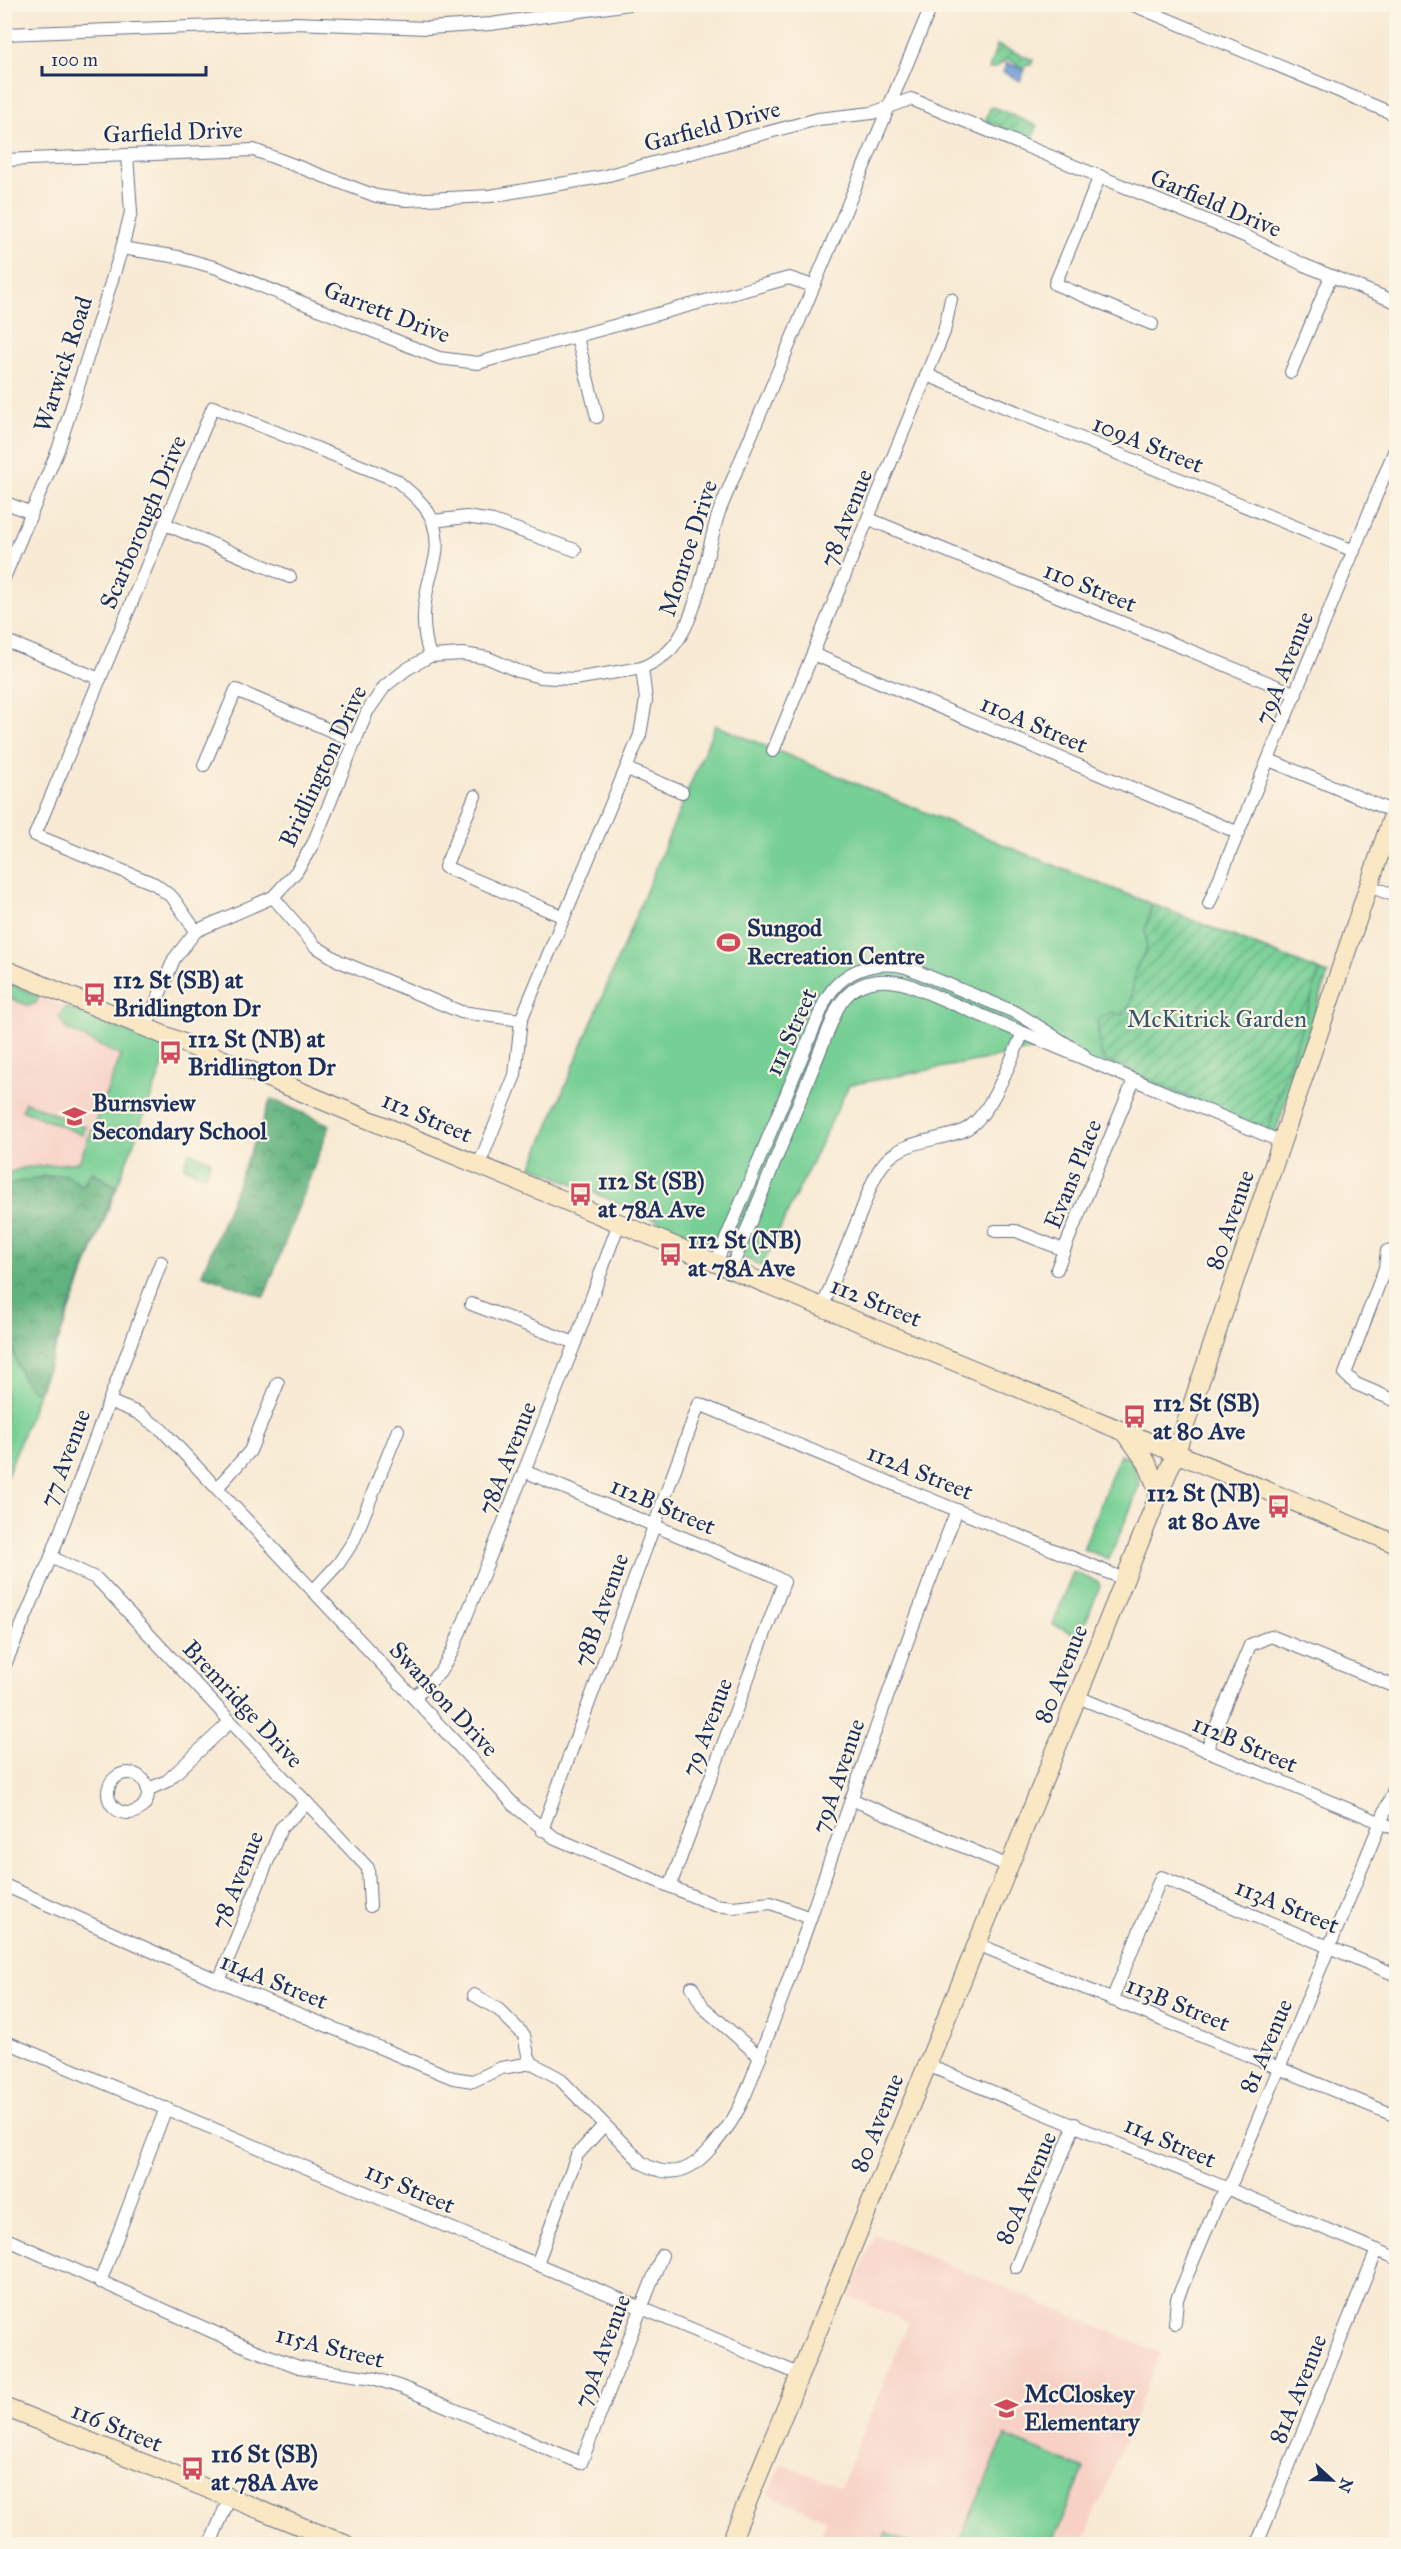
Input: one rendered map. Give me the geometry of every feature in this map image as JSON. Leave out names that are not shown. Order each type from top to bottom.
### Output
[{"type":"street","points":[[4,34],[294,23],[428,28],[491,24],[629,4]]},
{"type":"street","name":"Monroe Drive","points":[[642,668],[669,651],[679,638],[689,616],[701,583],[709,542],[719,512],[932,4]]},
{"type":"street","points":[[1131,4],[1396,115]]},
{"type":"street","name":"Garfield Drive","points":[[4,160],[254,150],[376,196],[406,200],[490,196],[601,177],[818,119],[872,113],[911,99],[1247,237],[1331,276],[1396,302]]},
{"type":"street","name":"Warwick Road","points":[[4,578],[58,450],[122,248],[131,212],[127,155]]},
{"type":"street","points":[[1100,176],[1055,284],[1152,324]]},
{"type":"street","name":"Garrett Drive","points":[[122,248],[178,257],[217,268],[439,358],[478,363],[789,278],[813,286]]},
{"type":"street","points":[[1291,372],[1331,276]]},
{"type":"street","name":"78 Avenue","points":[[772,751],[927,375],[944,332],[951,299]]},
{"type":"street","points":[[577,337],[597,417]]},
{"type":"street","name":"109A Street","points":[[927,375],[1354,551]]},
{"type":"street","name":"Scarborough Drive","points":[[196,931],[173,898],[155,884],[35,836],[213,407],[396,480],[420,501],[433,521],[437,540],[436,564],[426,594],[423,619],[430,656]]},
{"type":"street","name":"79A Avenue","points":[[1209,904],[1396,447]]},
{"type":"street","points":[[4,502],[31,513]]},
{"type":"street","points":[[433,521],[466,517],[493,521],[575,550]]},
{"type":"street","name":"110 Street","points":[[868,519],[1296,693]]},
{"type":"street","points":[[165,524],[290,577]]},
{"type":"street","points":[[4,640],[100,678]]},
{"type":"street","name":"Bridlington Drive","points":[[146,1027],[174,959],[196,931],[273,897],[296,872],[313,844],[367,712],[385,686],[407,669],[430,656],[463,654],[488,658],[518,671],[540,677],[574,679],[642,668]]},
{"type":"street","name":"110A Street","points":[[813,654],[1239,833]]},
{"type":"street","points":[[479,1165],[515,1075],[521,1020],[627,769],[645,715],[646,700],[642,668]]},
{"type":"street","points":[[204,765],[236,690],[355,741]]},
{"type":"street","points":[[1269,760],[1395,809]]},
{"type":"street","points":[[627,769],[682,792]]},
{"type":"street","points":[[475,796],[445,867],[564,917]]},
{"type":"street","name":"80 Avenue","points":[[730,2544],[1009,1866],[1176,1452],[1395,809]]},
{"type":"street","points":[[1370,886],[1396,896]]},
{"type":"street","points":[[273,897],[315,946],[339,961],[461,1012],[521,1020]]},
{"type":"street","name":"111 Street","points":[[723,1266],[825,1001],[832,989],[848,976],[874,964],[906,967],[1017,1013],[1075,1047],[1094,1063]]},
{"type":"street","name":"112 Street","points":[[4,969],[1396,1544]]},
{"type":"street","name":"111 Street","points":[[723,1266],[837,1009],[852,990],[873,980],[898,982],[1282,1142]]},
{"type":"street","points":[[822,1306],[874,1180],[886,1160],[905,1148],[971,1127],[987,1108],[1023,1033]]},
{"type":"street","name":"Evans Place","points":[[995,1231],[1016,1231],[1064,1250],[1134,1080]]},
{"type":"street","name":"78A Avenue","points":[[414,1698],[440,1672],[452,1652],[575,1343],[619,1223]]},
{"type":"street","points":[[1057,1269],[1064,1250]]},
{"type":"street","points":[[1387,1251],[1385,1268],[1345,1374],[1356,1384],[1396,1401]]},
{"type":"street","name":"77 Avenue","points":[[4,1667],[51,1557],[161,1262]]},
{"type":"street","points":[[471,1304],[575,1343]]},
{"type":"street","points":[[217,1488],[250,1451],[278,1383]]},
{"type":"street","name":"Swanson Drive","points":[[110,1401],[138,1413],[162,1430],[517,1808],[542,1830],[555,1838],[714,1905],[734,1907],[771,1903],[810,1918]]},
{"type":"street","name":"112A Street","points":[[699,1404],[1124,1579]]},
{"type":"street","name":"78B Avenue","points":[[542,1830],[699,1404]]},
{"type":"street","points":[[313,1591],[339,1563],[354,1540],[398,1430]]},
{"type":"street","points":[[1125,1431],[1147,1463],[1159,1493]]},
{"type":"street","name":"112B Street","points":[[524,1471],[770,1574],[784,1582]]},
{"type":"street","name":"79A Avenue","points":[[604,2125],[642,2163],[656,2172],[672,2174],[693,2166],[726,2129],[746,2094],[760,2057],[851,1799],[957,1510]]},
{"type":"street","name":"Bremridge Drive","points":[[51,1557],[97,1579],[368,1868],[370,1905]]},
{"type":"street","name":"79 Avenue","points":[[670,1886],[784,1582]]},
{"type":"street","points":[[1206,1751],[1251,1645],[1271,1636],[1396,1687]]},
{"type":"street","name":"112B Street","points":[[1078,1697],[1396,1829]]},
{"type":"street","points":[[149,1789],[167,1781],[230,1722]]},
{"type":"street","name":"81 Avenue","points":[[1175,2322],[1177,2299],[1219,2200],[1233,2180],[1396,1785]]},
{"type":"street","points":[[851,1799],[1009,1866]]},
{"type":"street","name":"78 Avenue","points":[[219,1982],[281,1828],[307,1803]]},
{"type":"street","name":"113A Street","points":[[1112,2000],[1161,1877],[1396,1975]]},
{"type":"street","name":"114A Street","points":[[4,1885],[219,1982],[453,2078],[473,2082],[501,2068],[532,2063]]},
{"type":"street","name":"113B Street","points":[[977,1944],[1396,2116]]},
{"type":"street","points":[[692,1986],[703,2007],[760,2057]]},
{"type":"street","points":[[474,1995],[499,2010],[524,2035],[532,2063],[560,2078],[604,2125],[577,2155],[537,2264]]},
{"type":"street","name":"115 Street","points":[[4,2041],[800,2374]]},
{"type":"street","name":"114 Street","points":[[927,2065],[1396,2258]]},
{"type":"street","points":[[100,2282],[166,2108]]},
{"type":"street","name":"80A Avenue","points":[[1016,2267],[1075,2124]]},
{"type":"street","name":"115A Street","points":[[4,2238],[251,2349],[298,2367],[373,2378],[401,2387],[581,2463]]},
{"type":"street","name":"81A Avenue","points":[[1257,2544],[1377,2250]]},
{"type":"street","name":"79A Avenue","points":[[581,2463],[663,2255]]},
{"type":"street","name":"116 Street","points":[[4,2407],[345,2544]]},
{"type":"street","points":[[210,2544],[229,2499]]},
{"type":"shaded area","name":"Burnsview Secondary School","points":[[4,982],[169,1050],[118,1181],[5,1180]]},
{"type":"shaded area","name":"McCloskey Elementary","points":[[875,2234],[1161,2353],[1082,2544],[816,2544],[826,2519],[768,2495],[781,2463],[840,2487],[909,2322],[849,2297]]},
{"type":"green space","points":[[997,45],[1033,60],[1031,65],[1027,64],[1023,68],[1008,59],[995,68],[989,69]]},
{"type":"green space","points":[[993,107],[1037,126],[1032,140],[985,121],[990,108]]},
{"type":"green space","points":[[715,725],[1033,857],[1328,974],[1275,1134],[1040,1049],[849,1085],[762,1266],[532,1166]]},
{"type":"green space","name":"McKitrick Garden","points":[[1152,904],[1320,971],[1267,1132],[1102,1059],[1097,1021],[1110,1012],[1122,1015],[1130,1005],[1136,968],[1147,949],[1145,930]]},
{"type":"green space","points":[[5,981],[39,996],[36,1003],[29,1006],[5,996]]},
{"type":"green space","points":[[66,1007],[164,1047],[167,1055],[5,1481],[5,1174],[22,1168],[79,1162],[121,1056],[66,1029],[59,1016]],"holes":[[[68,1175],[74,1180],[35,1180],[43,1176]]]},
{"type":"green space","points":[[271,1099],[330,1125],[264,1297],[202,1274]]},
{"type":"green space","points":[[25,1102],[86,1127],[83,1135],[22,1110]]},
{"type":"green space","points":[[189,1152],[211,1160],[205,1175],[184,1167]]},
{"type":"green space","points":[[92,1172],[116,1186],[38,1393],[31,1388],[21,1374],[5,1334],[5,1190],[12,1183],[58,1175],[68,1175],[83,1187],[85,1180]]},
{"type":"green space","points":[[1120,1454],[1132,1460],[1139,1483],[1109,1559],[1083,1549]]},
{"type":"green space","points":[[1073,1572],[1098,1582],[1100,1586],[1080,1636],[1053,1625]]},
{"type":"green space","points":[[1005,2436],[1084,2469],[1052,2544],[958,2544]]},
{"type":"green space","points":[[886,2533],[913,2544],[881,2544]]},
{"type":"water","points":[[1007,63],[1025,70],[1020,81],[1003,72]]},
{"type":"place","name":"Sungod Recreation Centre","points":[[729,942]]},
{"type":"place","name":"112 St (SB) at Bridlington Dr","points":[[95,994]]},
{"type":"place","name":"112 St (NB) at Bridlington Dr","points":[[170,1053]]},
{"type":"place","name":"Burnsview Secondary School","points":[[74,1117]]},
{"type":"place","name":"112 St (SB) at 78A Ave","points":[[580,1195]]},
{"type":"place","name":"112 St (NB) at 78A Ave","points":[[670,1254]]},
{"type":"place","name":"112 St (SB) at 80 Ave","points":[[1135,1417]]},
{"type":"place","name":"112 St (NB) at 80 Ave","points":[[1278,1507]]},
{"type":"place","name":"McCloskey Elementary","points":[[1006,2408]]},
{"type":"place","name":"116 St (SB) at 78A Ave","points":[[193,2468]]}]
